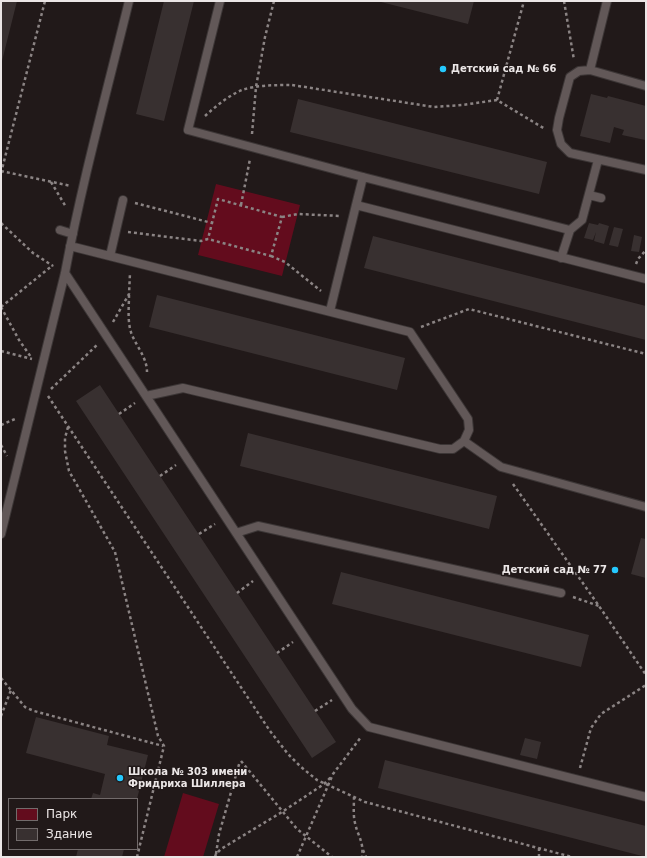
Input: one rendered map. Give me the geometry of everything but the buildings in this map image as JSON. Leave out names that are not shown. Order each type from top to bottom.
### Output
[{"type":"lane","points":[[1,534],[65,273],[83,189],[129,1]]},
{"type":"lane","points":[[220,1],[188,130],[363,178],[570,230]]},
{"type":"lane","points":[[590,70],[607,1]]},
{"type":"lane","points":[[646,86],[590,70],[579,71],[570,77],[557,130],[561,144],[570,153],[646,170]]},
{"type":"lane","points":[[561,258],[570,230],[582,220],[598,160]]},
{"type":"lane","points":[[330,311],[363,178]]},
{"type":"lane","points":[[589,195],[601,198]]},
{"type":"lane","points":[[110,256],[123,200]]},
{"type":"lane","points":[[356,205],[646,279]]},
{"type":"lane","points":[[60,230],[73,234]]},
{"type":"lane","points":[[69,249],[110,256],[410,332],[468,419],[469,430],[464,441],[453,449],[440,449],[183,388],[146,396]]},
{"type":"lane","points":[[65,273],[352,709],[369,727],[646,797]]},
{"type":"lane","points":[[464,441],[501,467],[646,507]]},
{"type":"lane","points":[[236,533],[258,526],[561,593]]},
{"type":"path","points":[[45,1],[1,172],[51,181],[83,189]]},
{"type":"path","points":[[240,205],[251,148],[256,87],[265,37],[274,1]]},
{"type":"path","points":[[497,100],[524,1]]},
{"type":"path","points":[[564,1],[574,65],[579,71]]},
{"type":"path","points":[[188,130],[229,97],[243,90],[273,85],[292,85],[434,107],[497,100],[559,138]]},
{"type":"path","points":[[51,181],[75,223]]},
{"type":"path","points":[[208,239],[218,199],[282,217],[298,214],[353,216]]},
{"type":"path","points":[[123,200],[212,223]]},
{"type":"path","points":[[271,256],[282,217]]},
{"type":"path","points":[[1,223],[33,253],[65,273]]},
{"type":"path","points":[[116,231],[201,241],[208,239],[271,256],[285,262],[333,301]]},
{"type":"path","points":[[33,359],[25,350],[1,307],[53,265],[69,249]]},
{"type":"path","points":[[119,414],[146,396],[147,366],[132,334],[129,316],[129,294]]},
{"type":"path","points":[[410,332],[468,309],[646,354]]},
{"type":"path","points":[[1,351],[42,362]]},
{"type":"path","points":[[38,381],[270,731],[288,754],[301,767],[324,784],[365,802],[572,857]]},
{"type":"path","points":[[68,427],[64,438],[69,471],[115,552],[158,736],[164,746],[137,857]]},
{"type":"path","points":[[160,476],[186,457]]},
{"type":"path","points":[[501,467],[646,675]]},
{"type":"path","points":[[198,534],[225,517]]},
{"type":"path","points":[[237,593],[263,574]]},
{"type":"path","points":[[561,593],[599,606]]},
{"type":"path","points":[[277,653],[303,635]]},
{"type":"path","points":[[1,678],[25,707],[34,711],[164,746]]},
{"type":"path","points":[[577,780],[591,728],[600,714],[646,685]]},
{"type":"path","points":[[1,716],[11,690]]},
{"type":"path","points":[[315,711],[342,694]]},
{"type":"path","points":[[215,856],[221,849],[282,812],[324,784],[369,727]]},
{"type":"path","points":[[215,856],[219,834],[240,761],[297,829],[332,857]]},
{"type":"path","points":[[297,857],[333,774]]},
{"type":"path","points":[[354,797],[355,822],[357,831],[362,841],[362,857]]},
{"type":"path","points":[[539,848],[539,857]]},
{"type":"path","points":[[363,850],[366,857]]},
{"type":"green space","points":[[216,184],[300,205],[282,276],[198,255]]},
{"type":"green space","points":[[183,793],[219,804],[203,857],[164,857]]},
{"type":"place","name":"Детский сад № 66","points":[[443,69]]},
{"type":"place","name":"Детский сад № 77","points":[[615,570]]},
{"type":"place","name":"Школа № 303 имени Фридриха Шиллера","points":[[120,778]]}]
